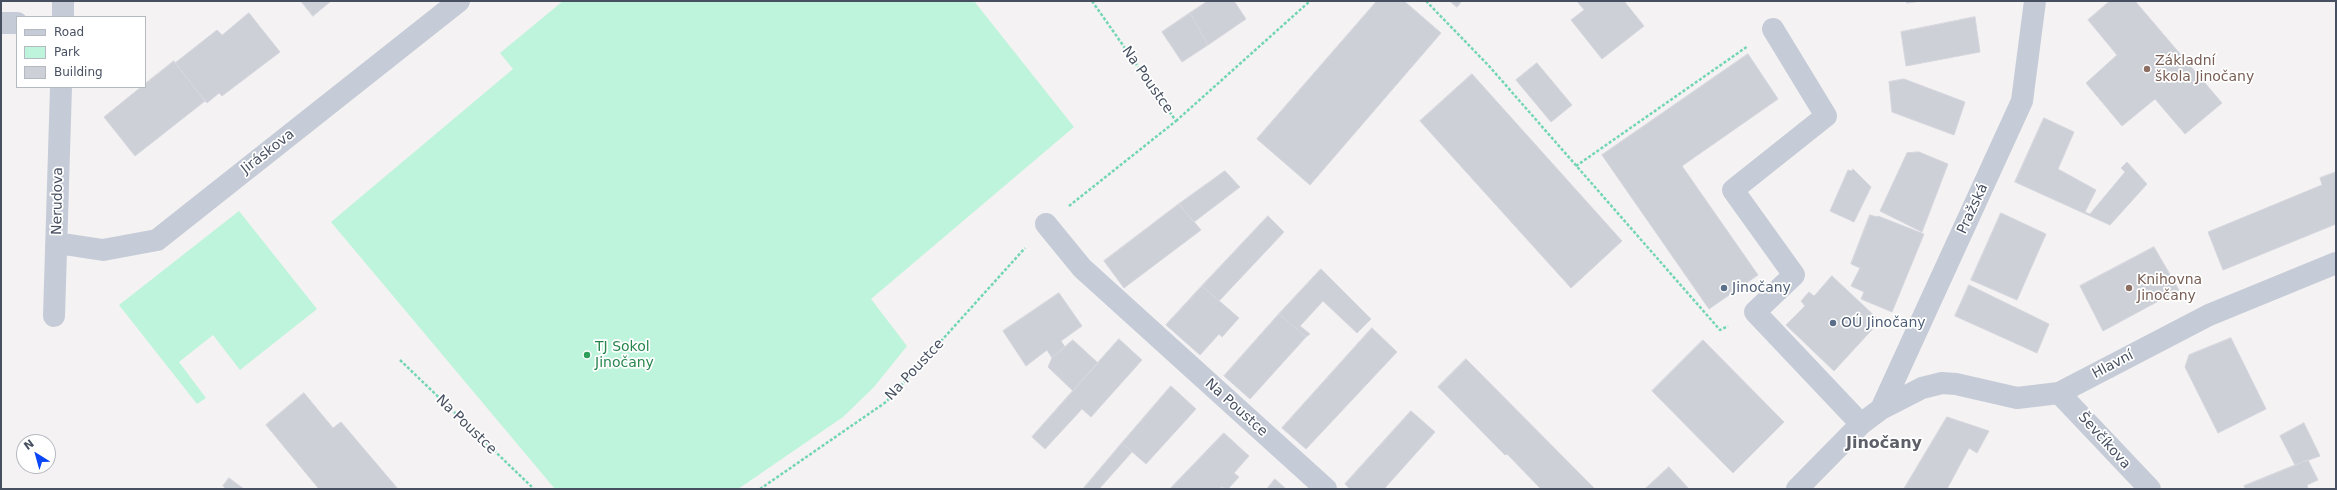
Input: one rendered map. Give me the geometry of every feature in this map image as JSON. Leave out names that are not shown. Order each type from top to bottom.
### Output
[{"type":"street","points":[[63,16],[64,1]]},
{"type":"street","name":"Jiráskova","points":[[57,243],[103,250],[157,240],[459,1]]},
{"type":"street","name":"Pražská","points":[[1882,409],[2022,101],[2035,1]]},
{"type":"street","points":[[1,23],[16,23]]},
{"type":"street","points":[[1773,29],[1826,116],[1734,190],[1794,275],[1756,312],[1861,424]]},
{"type":"street","name":"Nerudova","points":[[54,316],[61,88]]},
{"type":"street","name":"Na Poustce","points":[[1046,224],[1082,268],[1326,489]]},
{"type":"street","name":"Hlavní","points":[[1797,489],[1861,424],[1882,409],[1922,388],[1942,383],[1956,384],[2017,398],[2059,393],[2209,316],[2336,263]]},
{"type":"street","name":"Ševčíkova","points":[[2059,393],[2150,489]]},
{"type":"path","name":"Na Poustce","points":[[760,489],[886,402],[1046,224],[1176,121],[1092,1]]},
{"type":"path","points":[[1176,121],[1310,1]]},
{"type":"path","points":[[1426,1],[1489,66],[1720,330],[1756,312]]},
{"type":"path","points":[[1576,166],[1773,29]]},
{"type":"path","name":"Na Poustce","points":[[400,360],[534,489]]},
{"type":"green space","name":"TJ Sokol Jinočany","points":[[563,1],[974,1],[1074,127],[871,299],[907,346],[874,387],[843,417],[738,489],[555,489],[331,222],[513,69],[500,53]]},
{"type":"green space","points":[[239,211],[317,309],[240,370],[213,335],[179,362],[206,398],[197,404],[119,305]]},
{"type":"building","points":[[301,1],[331,1],[313,16]]},
{"type":"building","points":[[1208,1],[1234,1],[1246,19],[1208,45],[1190,13]]},
{"type":"building","points":[[1377,1],[1404,1],[1441,33],[1310,185],[1257,139]]},
{"type":"building","points":[[1450,1],[1462,1],[1457,7]]},
{"type":"building","points":[[1577,1],[1624,1],[1644,26],[1602,59],[1571,20],[1584,10]]},
{"type":"building","points":[[1907,1],[1921,1],[1907,3]]},
{"type":"building","name":"Základní škola Jinočany","points":[[2110,1],[2135,1],[2222,103],[2185,134],[2155,99],[2122,126],[2086,83],[2117,55],[2088,20]]},
{"type":"building","points":[[249,13],[280,52],[222,96],[219,93],[207,103],[175,63],[217,30],[222,35]]},
{"type":"building","points":[[1190,13],[1208,45],[1182,62],[1162,32]]},
{"type":"building","points":[[1975,17],[1980,52],[1906,66],[1901,32]]},
{"type":"building","points":[[1748,54],[1778,99],[1682,166],[1758,275],[1709,309],[1602,155]]},
{"type":"building","points":[[174,61],[205,101],[135,156],[104,117],[140,88],[146,88],[146,83]]},
{"type":"building","points":[[1537,63],[1572,105],[1551,122],[1516,80]]},
{"type":"building","points":[[1472,74],[1622,241],[1571,288],[1420,121]]},
{"type":"building","points":[[1904,79],[1965,102],[1954,135],[1892,112],[1889,82]]},
{"type":"building","points":[[2044,118],[2074,132],[2058,169],[2096,190],[2085,212],[2090,214],[2125,172],[2121,168],[2127,162],[2147,184],[2110,225],[2015,182]]},
{"type":"building","points":[[1919,152],[1948,164],[1922,232],[1880,211],[1907,153]]},
{"type":"building","points":[[1853,169],[1871,187],[1854,222],[1830,211],[1848,170],[1852,171]]},
{"type":"building","points":[[1225,171],[1240,187],[1194,222],[1179,204]]},
{"type":"building","points":[[2336,172],[2336,224],[2223,270],[2208,232],[2322,185],[2320,178]]},
{"type":"building","points":[[1179,204],[1201,230],[1124,288],[1104,261]]},
{"type":"building","points":[[2001,213],[2046,234],[2017,300],[1971,280]]},
{"type":"building","points":[[1870,215],[1878,216],[1924,234],[1892,312],[1861,299],[1864,292],[1851,286],[1860,268],[1851,264]]},
{"type":"building","points":[[1268,216],[1284,232],[1219,301],[1202,286]]},
{"type":"building","name":"Knihovna Jinočany","points":[[2154,247],[2179,290],[2103,331],[2080,286]]},
{"type":"building","points":[[1321,269],[1371,319],[1357,333],[1323,301],[1300,326],[1310,334],[1306,337],[1279,314]]},
{"type":"building","name":"OÚ Jinočany","points":[[1832,276],[1880,321],[1834,371],[1786,325],[1805,306],[1801,301],[1809,292],[1814,296]]},
{"type":"building","points":[[1969,285],[2049,324],[2037,353],[1955,316]]},
{"type":"building","points":[[1202,286],[1239,318],[1222,337],[1219,334],[1200,355],[1166,325]]},
{"type":"building","points":[[1059,293],[1082,326],[1061,341],[1065,347],[1052,358],[1047,350],[1026,366],[1003,331]]},
{"type":"building","points":[[1279,314],[1306,337],[1250,399],[1224,376]]},
{"type":"building","points":[[1372,328],[1397,352],[1306,449],[1282,428]]},
{"type":"building","points":[[2231,338],[2266,409],[2218,433],[2185,367],[2189,355]]},
{"type":"building","points":[[1119,339],[1142,360],[1091,417],[1082,409],[1045,449],[1032,437]]},
{"type":"building","points":[[1073,340],[1098,363],[1073,391],[1048,367],[1052,358]]},
{"type":"building","points":[[1703,340],[1784,422],[1733,473],[1652,391]]},
{"type":"building","points":[[1466,359],[1595,489],[1541,489],[1507,454],[1505,455],[1438,387]]},
{"type":"building","points":[[1171,386],[1196,409],[1146,464],[1122,443]]},
{"type":"building","points":[[304,393],[333,428],[341,422],[398,489],[319,489],[266,425]]},
{"type":"building","points":[[1411,411],[1435,432],[1384,489],[1350,489],[1345,484]]},
{"type":"building","points":[[1947,417],[1989,431],[1977,453],[1969,448],[1947,489],[1904,489]]},
{"type":"building","points":[[2304,423],[2320,456],[2295,465],[2280,436]]},
{"type":"building","points":[[1224,433],[1249,456],[1234,473],[1239,477],[1228,489],[1221,487],[1219,489],[1170,489]]},
{"type":"building","points":[[1122,443],[1132,452],[1099,489],[1083,489]]},
{"type":"building","points":[[2308,460],[2318,480],[2307,485],[2308,489],[2246,489],[2244,486]]},
{"type":"building","points":[[1669,467],[1689,489],[1645,489]]},
{"type":"building","points":[[229,478],[244,489],[226,489],[223,486]]},
{"type":"building","points":[[1275,479],[1286,489],[1267,489]]},
{"type":"place","name":"Základní škola Jinočany","points":[[2147,69]]},
{"type":"place","name":"Jinočany","points":[[1724,288]]},
{"type":"place","name":"Knihovna Jinočany","points":[[2129,288]]},
{"type":"place","name":"OÚ Jinočany","points":[[1833,323]]},
{"type":"place","name":"TJ Sokol Jinočany","points":[[587,355]]},
{"type":"district","name":"Jinočany","points":[[1884,444]]}]
